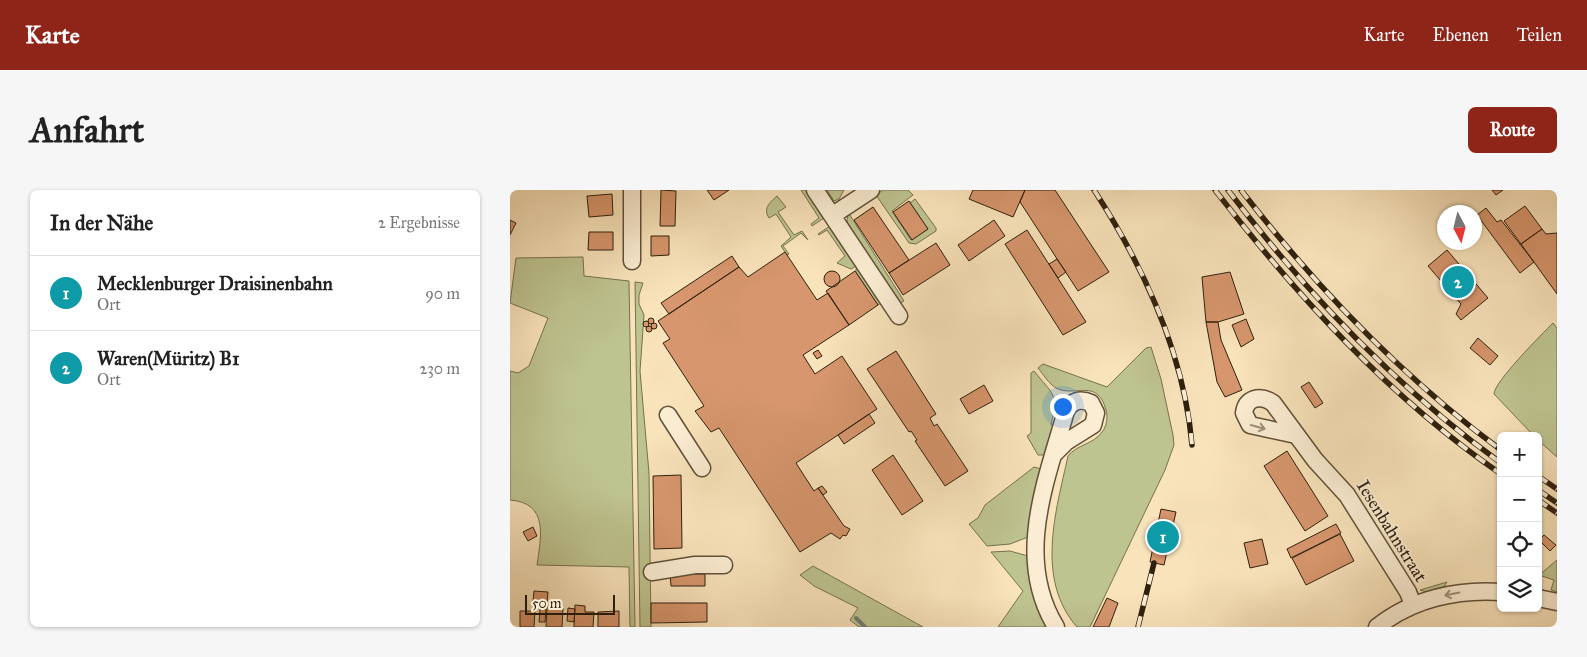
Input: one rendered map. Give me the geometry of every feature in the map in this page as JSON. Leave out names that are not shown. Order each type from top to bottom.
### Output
[{"type":"street","points":[[632,190],[632,261]]},
{"type":"street","points":[[815,190],[899,316]]},
{"type":"street","points":[[832,215],[871,190]]},
{"type":"street","points":[[668,415],[702,468]]},
{"type":"street","name":"Iesenbahnstraat","points":[[1296,435],[1315,460],[1348,494],[1414,605]]},
{"type":"street","points":[[1054,454],[1038,516],[1034,550],[1038,586],[1056,627]]},
{"type":"street","points":[[652,572],[695,565],[724,565]]},
{"type":"street","name":"Iesenbahnstraat","points":[[1377,627],[1414,605],[1460,592],[1497,592]]},
{"type":"street","points":[[1542,599],[1557,602]]},
{"type":"green space","points":[[801,190],[808,190],[824,218],[812,226],[811,224],[819,218]]},
{"type":"green space","points":[[827,190],[844,190],[839,199],[834,201]]},
{"type":"green space","points":[[883,190],[908,190],[913,195],[892,211],[911,240],[928,229],[910,203],[915,199],[936,228],[936,231],[916,244],[909,243],[876,195]]},
{"type":"green space","points":[[777,196],[786,207],[778,212],[794,235],[802,231],[808,240],[801,233],[783,246],[789,254],[787,255],[781,246],[791,237],[776,214],[769,218],[767,215],[769,204]]},
{"type":"green space","points":[[848,212],[904,301],[898,304],[847,222]]},
{"type":"green space","points":[[830,226],[858,265],[851,269],[837,263],[845,256],[827,230],[818,234]]},
{"type":"green space","points":[[583,257],[584,276],[629,281],[635,627],[630,627],[629,567],[537,565],[540,523],[537,515],[531,507],[510,500],[510,371],[518,373],[529,366],[548,318],[510,303],[516,258]]},
{"type":"green space","points":[[859,266],[884,301],[878,305],[856,272]]},
{"type":"green space","points":[[635,282],[643,283],[639,295],[639,304],[644,315],[640,371],[649,473],[651,627],[640,627]]},
{"type":"green space","points":[[1553,323],[1557,328],[1557,457],[1542,444],[1542,432],[1530,432],[1494,394],[1502,379],[1529,347]]},
{"type":"green space","points":[[1151,347],[1161,379],[1174,445],[1165,470],[1090,627],[1077,627],[1064,608],[1056,588],[1052,544],[1054,522],[1068,456],[1071,452],[1099,436],[1104,430],[1107,413],[1102,400],[1097,394],[1085,390],[1071,391],[1056,388],[1038,368],[1043,364],[1107,387],[1146,348]]},
{"type":"green space","points":[[1034,371],[1050,390],[1054,400],[1051,425],[1054,427],[1044,455],[1038,455],[1027,436],[1031,433],[1031,373]]},
{"type":"green space","points":[[1034,467],[1042,471],[1030,517],[1028,537],[1010,544],[987,546],[969,524],[978,518],[985,505]]},
{"type":"green space","points":[[1010,551],[1028,556],[1048,627],[998,627],[1023,591],[991,552]]},
{"type":"green space","points":[[1557,560],[1557,592],[1551,590],[1554,580],[1542,576],[1542,573]]},
{"type":"green space","points":[[813,566],[923,627],[859,627],[850,620],[858,608],[814,586],[800,575]]},
{"type":"green space","points":[[1447,582],[1443,588],[1427,592],[1420,590]]},
{"type":"building","points":[[661,190],[676,191],[675,226],[660,226]]},
{"type":"building","points":[[707,190],[729,190],[714,200]]},
{"type":"building","points":[[973,190],[1025,190],[1013,217],[969,199]]},
{"type":"building","points":[[1025,190],[1055,190],[1109,272],[1078,291],[1020,202]]},
{"type":"building","points":[[1492,190],[1503,190],[1496,195]]},
{"type":"building","points":[[612,194],[613,215],[589,217],[587,196]]},
{"type":"building","points":[[909,201],[928,229],[912,240],[893,212]]},
{"type":"building","points":[[1525,206],[1542,229],[1521,244],[1504,221]]},
{"type":"building","points":[[873,207],[909,260],[889,273],[854,220]]},
{"type":"building","points":[[1486,208],[1497,222],[1501,220],[1534,262],[1520,273],[1482,222],[1482,211]]},
{"type":"building","points":[[510,220],[516,223],[510,235]]},
{"type":"building","points":[[994,220],[1005,236],[969,261],[958,245]]},
{"type":"building","points":[[1542,229],[1546,234],[1557,233],[1557,294],[1521,244]]},
{"type":"building","points":[[1027,230],[1086,322],[1063,335],[1005,244]]},
{"type":"building","points":[[589,232],[613,232],[613,250],[588,250]]},
{"type":"building","points":[[651,236],[669,236],[669,255],[651,256]]},
{"type":"building","points":[[936,243],[950,265],[903,295],[889,273]]},
{"type":"building","points":[[1447,250],[1488,298],[1461,320],[1456,314],[1461,304],[1428,266]]},
{"type":"building","points":[[785,252],[817,300],[828,293],[849,325],[803,355],[815,374],[842,356],[877,409],[796,463],[814,491],[818,488],[844,526],[850,529],[846,536],[843,535],[840,539],[831,533],[800,552],[719,428],[711,432],[695,411],[704,406],[663,343],[670,339],[658,321],[739,267],[748,277]]},
{"type":"building","points":[[732,256],[739,267],[669,314],[661,303]]},
{"type":"building","points":[[1057,259],[1066,272],[1058,278],[1049,264]]},
{"type":"building","points":[[832,271],[840,279],[832,287],[824,279]]},
{"type":"building","points":[[855,271],[878,305],[849,325],[826,291]]},
{"type":"building","points":[[1230,272],[1244,314],[1218,322],[1206,322],[1202,277]]},
{"type":"building","points":[[651,318],[654,321],[651,324],[648,321]]},
{"type":"building","points":[[1246,319],[1254,339],[1241,347],[1232,325]]},
{"type":"building","points":[[646,321],[649,324],[646,327],[643,324]]},
{"type":"building","points":[[1206,322],[1218,322],[1221,340],[1242,390],[1225,397],[1217,382]]},
{"type":"building","points":[[654,323],[657,326],[654,329],[651,326]]},
{"type":"building","points":[[649,326],[652,329],[649,332],[646,329]]},
{"type":"building","points":[[1478,338],[1498,356],[1490,365],[1470,348]]},
{"type":"building","points":[[818,350],[822,356],[817,359],[813,353]]},
{"type":"building","points":[[896,351],[936,414],[930,418],[934,426],[937,424],[968,471],[945,486],[915,441],[917,440],[911,431],[909,432],[867,369]]},
{"type":"building","points":[[1309,382],[1323,403],[1315,408],[1301,387]]},
{"type":"building","points":[[984,385],[993,401],[969,414],[960,399]]},
{"type":"building","points":[[869,414],[875,423],[844,444],[838,435]]},
{"type":"building","points":[[1287,451],[1328,516],[1305,531],[1264,466]]},
{"type":"building","points":[[893,455],[923,501],[902,515],[872,470]]},
{"type":"building","points":[[681,475],[682,548],[654,549],[653,476]]},
{"type":"building","points":[[822,486],[827,492],[823,495],[818,488]]},
{"type":"building","points":[[1161,509],[1176,512],[1164,565],[1150,562]]},
{"type":"building","points":[[1336,524],[1341,533],[1291,558],[1287,549]]},
{"type":"building","points":[[533,527],[537,536],[528,541],[523,532]]},
{"type":"building","points":[[1340,534],[1354,561],[1306,585],[1292,558]]},
{"type":"building","points":[[1544,535],[1556,545],[1550,551],[1542,543]]},
{"type":"building","points":[[1262,539],[1268,564],[1250,568],[1244,543]]},
{"type":"building","points":[[670,574],[705,574],[705,586],[671,586]]},
{"type":"building","points":[[534,591],[548,592],[547,603],[533,602]]},
{"type":"building","points":[[1107,598],[1118,603],[1109,627],[1093,627]]},
{"type":"building","points":[[651,603],[707,603],[707,622],[651,623]]},
{"type":"building","points":[[575,605],[585,606],[585,612],[594,612],[593,627],[574,627]]},
{"type":"building","points":[[547,607],[563,608],[562,627],[546,627]]},
{"type":"building","points":[[568,608],[575,609],[574,622],[567,621]]},
{"type":"building","points":[[540,609],[546,609],[545,622],[539,622]]},
{"type":"building","points":[[520,611],[535,611],[534,627],[520,627]]},
{"type":"building","points":[[619,611],[619,627],[598,627],[598,612]]},
{"type":"waterway","points":[[856,618],[865,627]]},
{"type":"railway","points":[[1094,190],[1129,249],[1159,312],[1171,344],[1180,377],[1188,411],[1192,445]]},
{"type":"railway","points":[[1215,190],[1246,230],[1312,306],[1383,379],[1460,444],[1497,471]]},
{"type":"railway","points":[[1228,190],[1289,265],[1354,337],[1425,403],[1497,460]]},
{"type":"railway","points":[[1241,190],[1299,261],[1362,329],[1429,392],[1497,447]]},
{"type":"railway","points":[[1539,477],[1557,489]]},
{"type":"railway","points":[[1542,493],[1557,503]]},
{"type":"railway","points":[[1542,503],[1557,513]]},
{"type":"railway","points":[[1138,627],[1154,563]]},
{"type":"place","name":"Waren(Müritz) B1","points":[[1458,282]]},
{"type":"place","name":"Mecklenburger Draisinenbahn","points":[[1163,537]]}]
